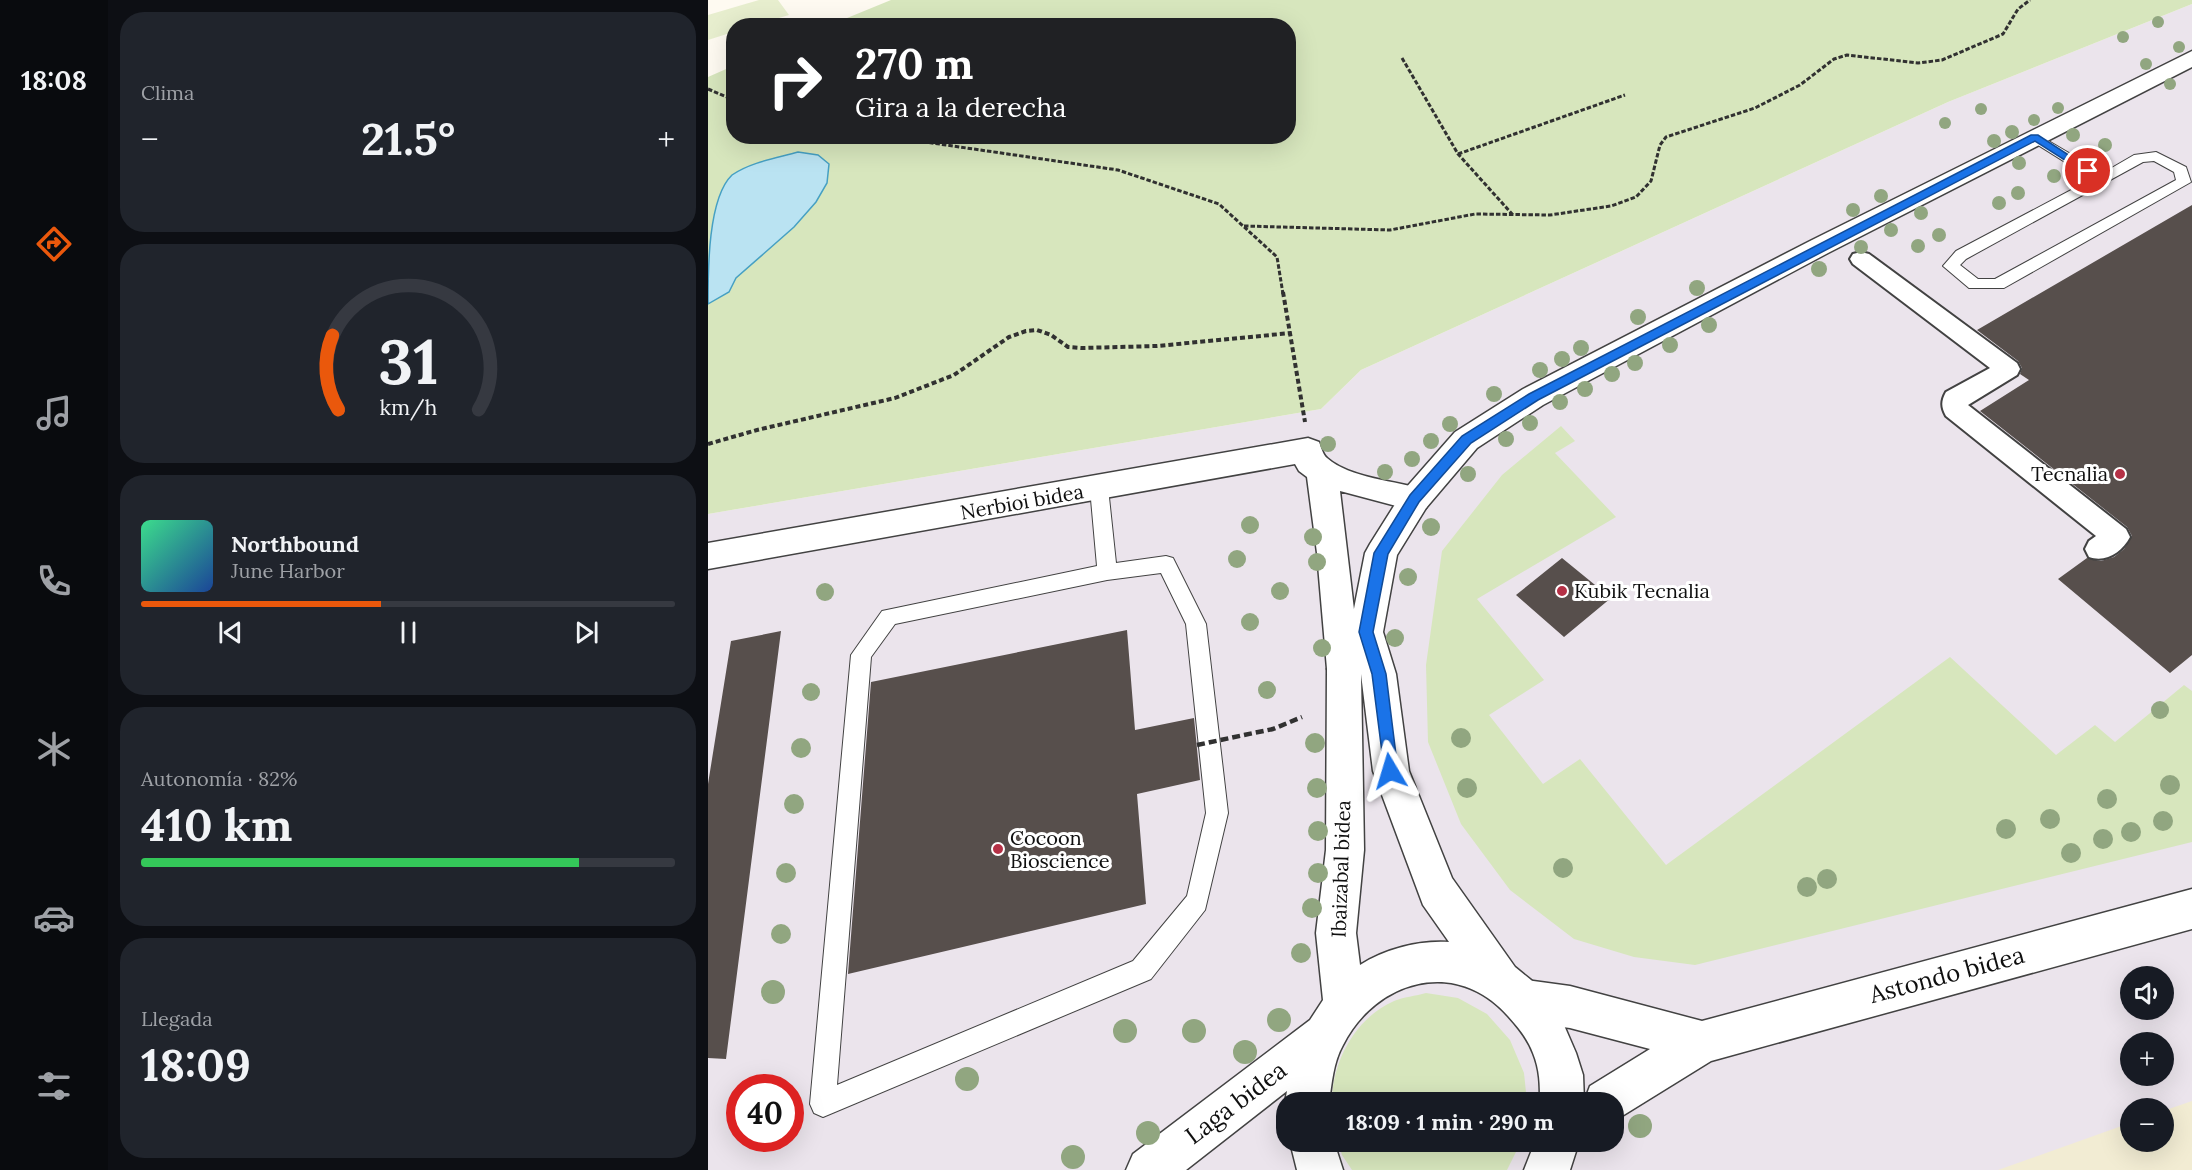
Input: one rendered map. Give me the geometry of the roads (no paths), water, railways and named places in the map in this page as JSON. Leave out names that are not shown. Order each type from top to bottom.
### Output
[{"type":"street","points":[[1344,669],[1366,632],[1381,553],[1415,499],[1467,440],[1533,397],[2192,58]]},
{"type":"street","points":[[1861,259],[2008,369],[1955,399],[1955,409],[2116,537],[2099,549]]},
{"type":"street","points":[[1315,460],[1369,488],[1415,499]]},
{"type":"street","name":"Nerbioi bidea","points":[[708,556],[1099,488],[1315,460]]},
{"type":"street","name":"Ibaizabal bidea","points":[[1315,460],[1333,553],[1344,669],[1345,850],[1336,933],[1334,1020]]},
{"type":"street","points":[[1366,632],[1379,674],[1390,771],[1437,891],[1549,1037],[1562,1076],[1562,1092]]},
{"type":"street","name":"Astondo bidea","points":[[1622,1092],[1702,1042],[2192,909]]},
{"type":"street","name":"Laga bidea","points":[[1149,1170],[1334,1020],[1384,974],[1430,961],[1466,965],[1513,991]]},
{"type":"street","points":[[1513,991],[1702,1042]]},
{"type":"street","points":[[1308,1092],[1310,1075],[1334,1020]]},
{"type":"street","points":[[1315,1152],[1320,1170]]},
{"type":"street","points":[[1547,1170],[1553,1152]]},
{"type":"lane","points":[[2035,137],[2103,178]]},
{"type":"lane","points":[[2156,156],[2181,170],[2184,182],[1998,284],[1976,284],[1951,266],[1961,255],[2103,178],[2139,158],[2156,156]]},
{"type":"lane","points":[[1099,488],[1107,573]]},
{"type":"lane","points":[[1166,564],[1196,624],[1217,813],[1197,902],[1142,970],[823,1104],[861,655],[889,617],[1107,573],[1166,564]]},
{"type":"water","points":[[798,152],[818,155],[829,164],[827,183],[816,202],[794,227],[736,278],[729,292],[708,304],[711,235],[718,200],[724,186],[732,175],[747,167]]},
{"type":"place","name":"Tecnalia","points":[[2120,474]]},
{"type":"place","name":"Kubik Tecnalia","points":[[1562,591]]},
{"type":"place","name":"Cocoon Bioscience","points":[[998,849]]}]
